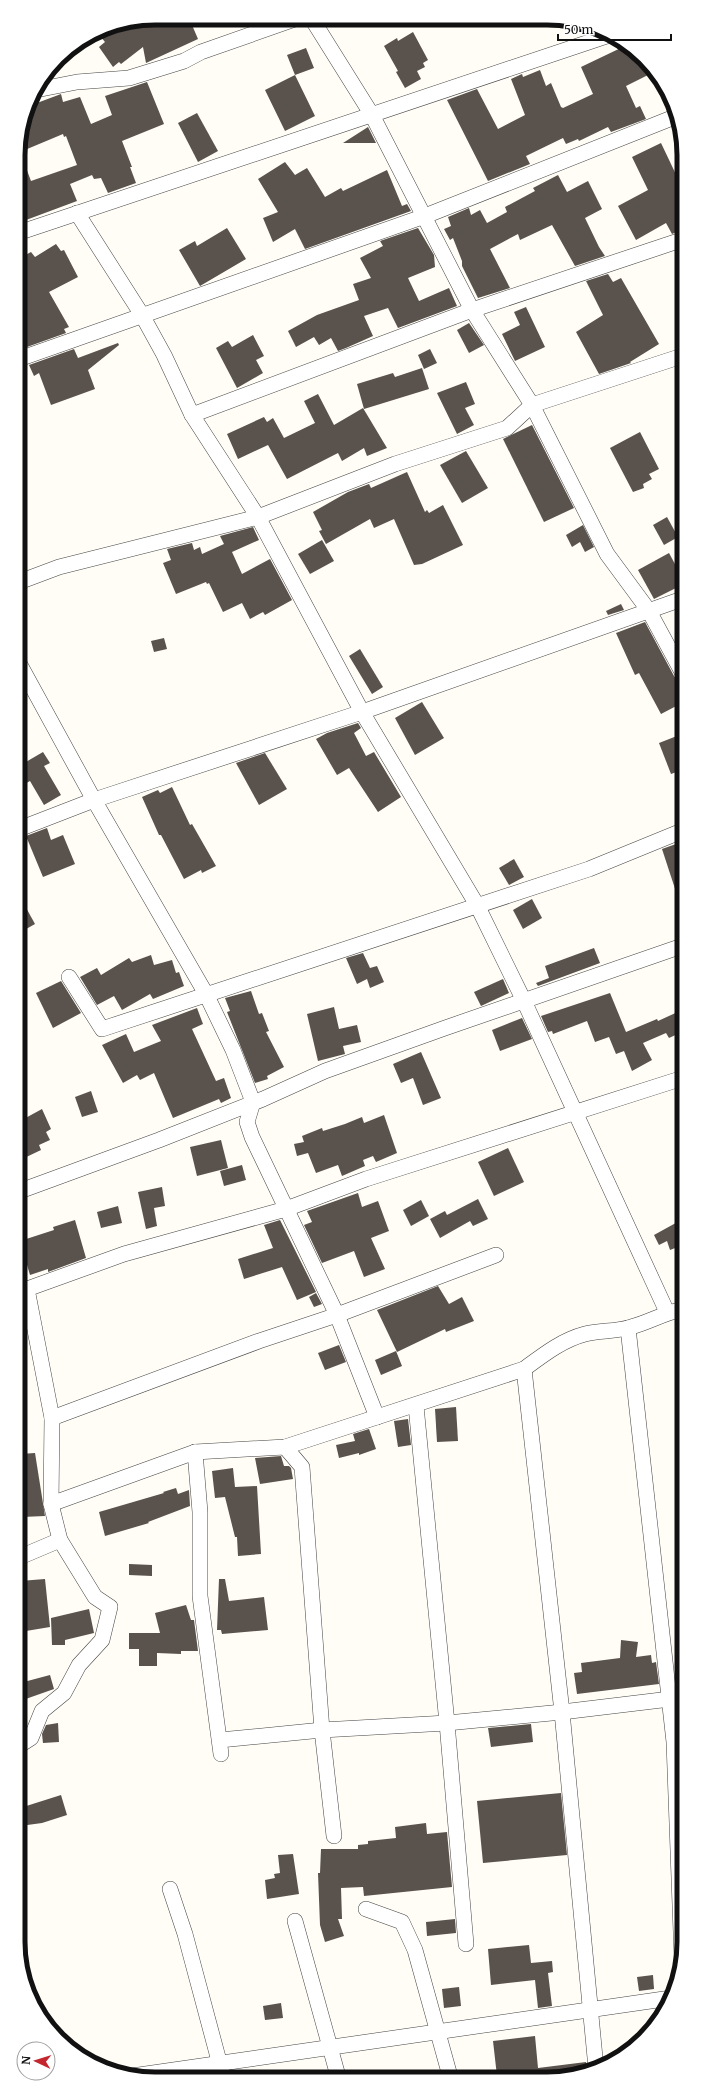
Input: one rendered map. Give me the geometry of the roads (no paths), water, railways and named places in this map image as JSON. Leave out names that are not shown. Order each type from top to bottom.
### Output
[{"type":"street","points":[[43,89],[77,82],[128,78],[184,61],[201,52],[278,25]]},
{"type":"street","points":[[316,25],[372,115],[472,310],[532,405],[607,554],[649,611],[677,663]]},
{"type":"street","points":[[25,231],[601,37]]},
{"type":"street","points":[[25,357],[424,216],[671,118]]},
{"type":"street","points":[[77,213],[142,315],[164,355],[192,415],[258,517],[362,712],[477,905],[524,1001],[667,1312]]},
{"type":"street","points":[[192,415],[472,310],[677,242]]},
{"type":"street","points":[[25,580],[59,567],[258,517],[395,464],[506,428],[532,405],[677,358]]},
{"type":"street","points":[[25,827],[94,800],[362,712],[677,601]]},
{"type":"street","points":[[25,674],[94,800],[206,994],[233,1050],[253,1102],[247,1122],[249,1128],[337,1315],[377,1417]]},
{"type":"street","points":[[69,977],[102,1029],[590,869],[677,834]]},
{"type":"street","points":[[25,1189],[159,1140],[325,1071],[677,948]]},
{"type":"street","points":[[25,1742],[31,1738],[42,1712],[64,1693],[79,1665],[102,1640],[110,1607],[95,1597],[60,1540],[51,1504],[52,1418],[27,1289],[124,1254],[286,1209],[366,1179],[677,1080]]},
{"type":"street","points":[[52,1418],[259,1341],[337,1315],[496,1255]]},
{"type":"street","points":[[51,1504],[195,1452],[285,1447],[416,1406],[524,1369],[554,1348],[585,1334],[628,1328],[650,1321],[667,1312],[677,1311]]},
{"type":"street","points":[[628,1328],[677,1697],[674,1742],[677,1823]]},
{"type":"street","points":[[524,1369],[562,1712],[595,2062]]},
{"type":"street","points":[[416,1406],[447,1723],[466,1944]]},
{"type":"street","points":[[285,1447],[302,1467],[322,1730],[334,1836]]},
{"type":"street","points":[[195,1452],[200,1512],[200,1596],[220,1747],[322,1730],[447,1723],[562,1712],[677,1697]]},
{"type":"street","points":[[25,1555],[60,1540]]},
{"type":"street","points":[[170,1889],[185,1934],[221,2070]]},
{"type":"street","points":[[366,1909],[402,1922],[415,1950],[449,2072]]},
{"type":"street","points":[[295,1921],[337,2072]]},
{"type":"street","points":[[191,2072],[221,2070],[331,2048],[664,1999]]}]
